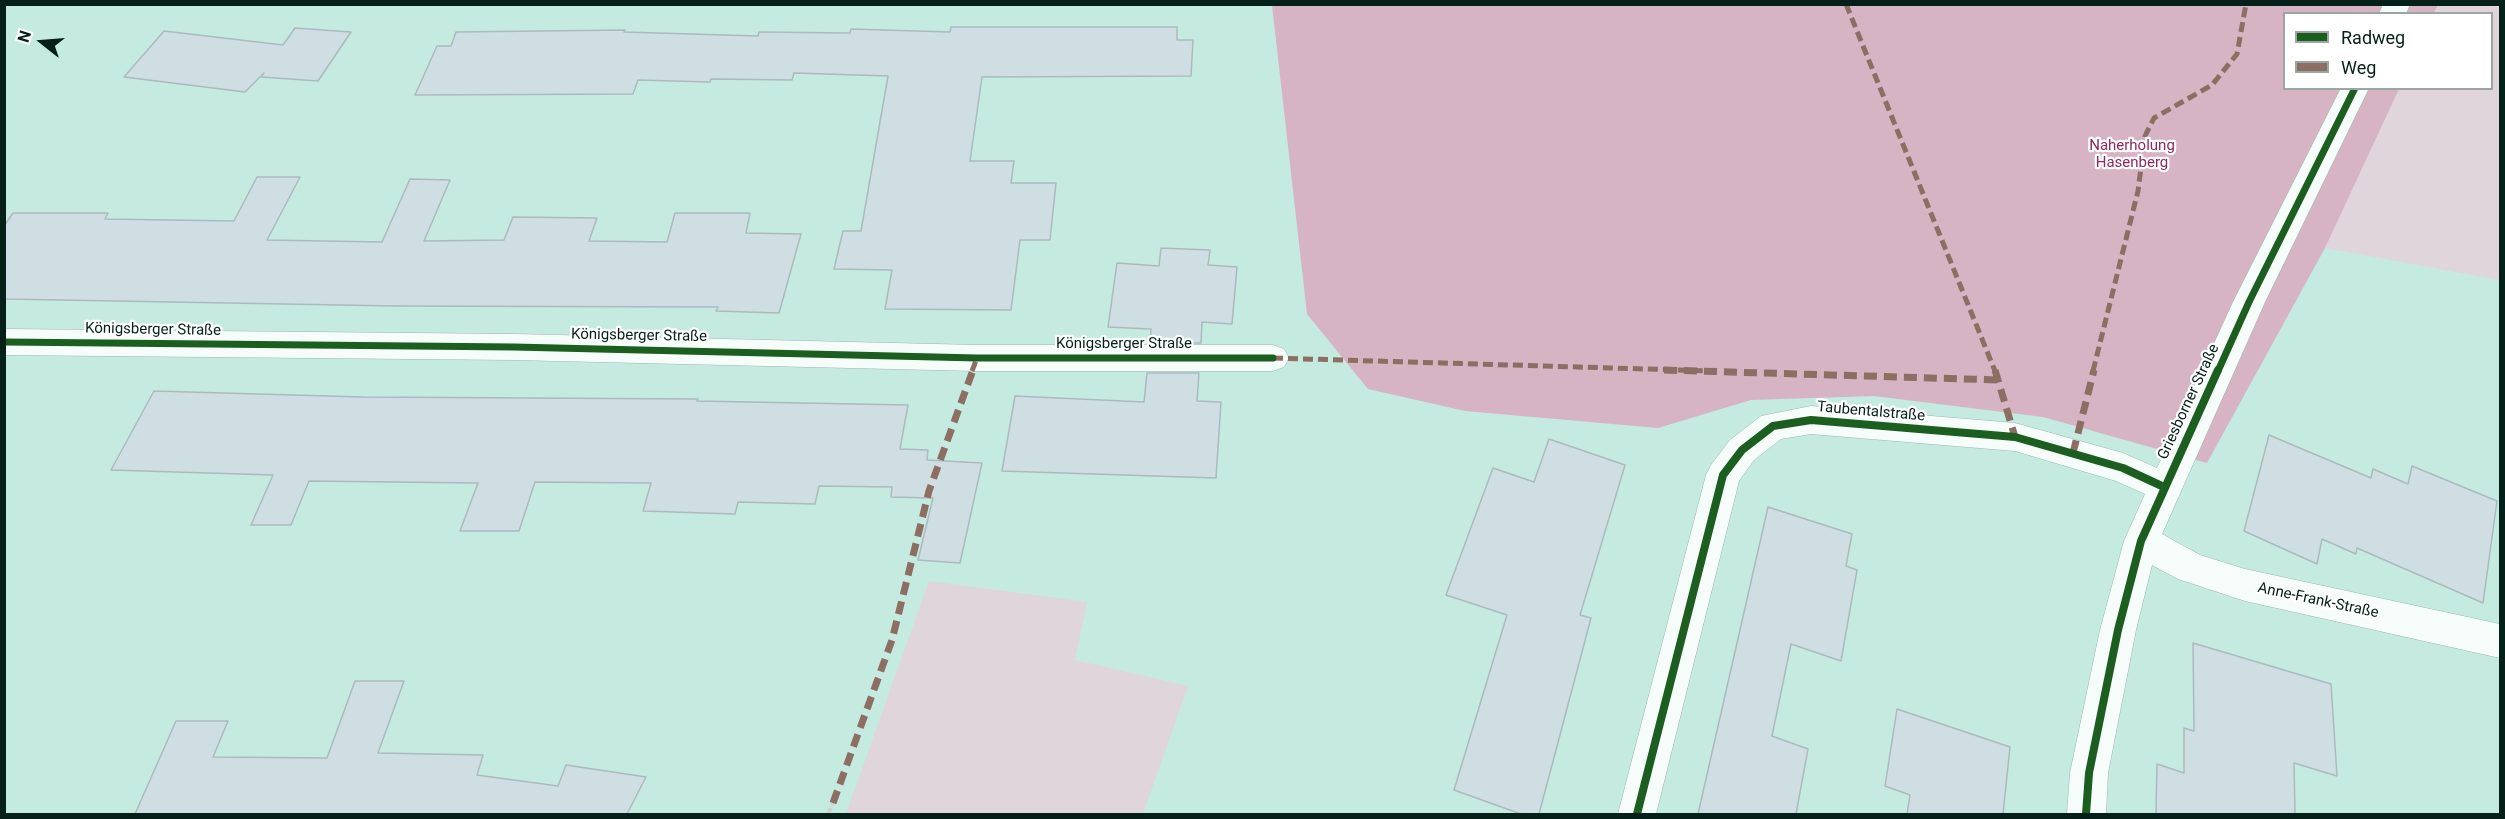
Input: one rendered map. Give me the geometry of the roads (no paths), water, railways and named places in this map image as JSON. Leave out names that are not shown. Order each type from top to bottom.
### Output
[{"type":"street","name":"Griesborner Straße","points":[[2086,814],[2090,773],[2116,641],[2141,542],[2249,302],[2354,90]]},
{"type":"street","name":"Königsberger Straße","points":[[4,342],[514,347],[977,358],[1273,358]]},
{"type":"street","name":"Taubentalstraße","points":[[1637,814],[1723,476],[1743,450],[1773,426],[1811,420],[2015,437],[2123,468],[2164,487]]},
{"type":"street","name":"Anne-Frank-Straße","points":[[2141,542],[2191,568],[2245,585],[2500,641]]},
{"type":"park label","name":"Naherholung Hasenberg","points":[[2132,154]]}]
